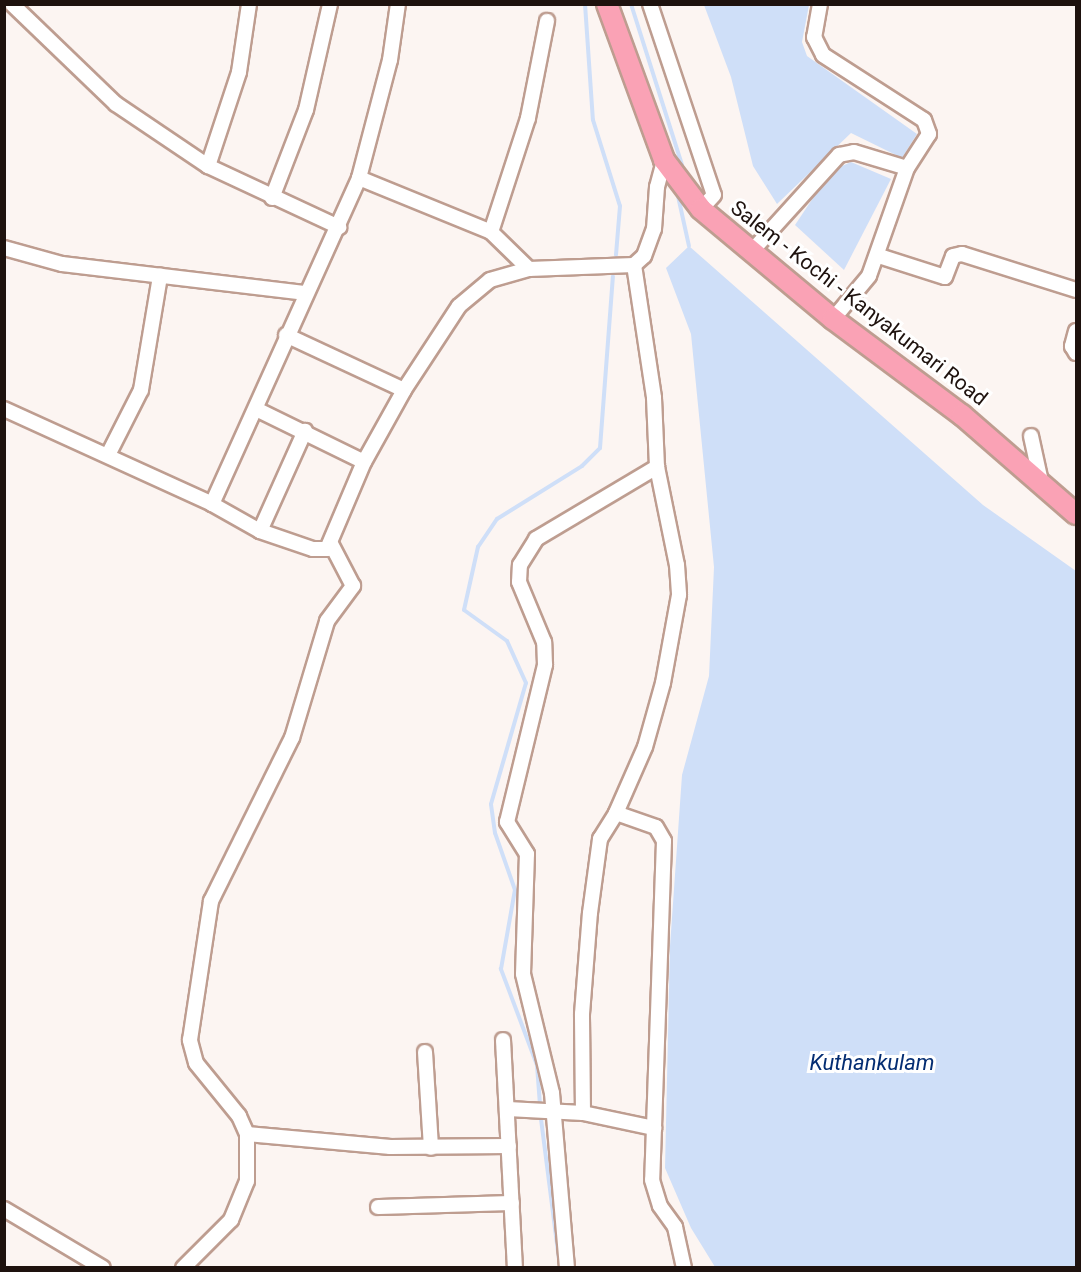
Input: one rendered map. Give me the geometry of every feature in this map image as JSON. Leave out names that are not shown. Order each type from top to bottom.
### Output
[{"type":"highway","name":"Salem - Kochi - Kanyakumari Road","points":[[608,4],[664,160],[701,209],[833,319],[962,415],[1077,514]]},
{"type":"street","points":[[12,4],[116,104],[207,166],[339,227]]},
{"type":"street","points":[[207,166],[239,72],[249,4]]},
{"type":"street","points":[[272,198],[306,110],[330,4]]},
{"type":"street","points":[[212,504],[256,409],[286,335],[339,227],[359,178],[390,60],[398,4]]},
{"type":"street","points":[[650,4],[714,195],[701,209]]},
{"type":"street","points":[[820,4],[813,37],[824,55],[927,125],[927,139],[907,168],[879,256],[863,285],[833,319]]},
{"type":"street","points":[[491,232],[528,118],[547,21]]},
{"type":"street","points":[[752,251],[838,155],[854,152],[907,168]]},
{"type":"street","points":[[4,409],[212,504],[260,531],[322,550],[331,544],[364,462],[404,390],[459,306],[479,286],[528,269],[634,266],[644,256],[654,229],[657,187],[664,160]]},
{"type":"street","points":[[359,178],[491,232],[528,269]]},
{"type":"street","points":[[4,248],[62,264],[306,293]]},
{"type":"street","points":[[879,256],[945,277],[953,256],[962,254],[1077,290]]},
{"type":"street","points":[[583,1113],[582,1014],[590,913],[600,839],[616,813],[645,747],[663,683],[679,596],[677,565],[657,467],[654,398],[634,266]]},
{"type":"street","points":[[108,455],[141,390],[160,276]]},
{"type":"street","points":[[1077,331],[1072,346],[1077,353]]},
{"type":"street","points":[[286,335],[404,390]]},
{"type":"street","points":[[256,409],[305,431],[364,462]]},
{"type":"street","points":[[260,531],[305,431]]},
{"type":"street","points":[[1031,436],[1041,482]]},
{"type":"street","points":[[567,1268],[554,1110],[523,974],[527,854],[507,822],[545,665],[544,642],[519,582],[520,565],[536,539],[657,467]]},
{"type":"street","points":[[183,1268],[236,1211],[246,1181],[247,1134],[239,1116],[196,1063],[190,1025],[211,901],[292,738],[327,621],[353,586],[331,544]]},
{"type":"street","points":[[616,813],[656,827],[664,841],[652,1180],[660,1206],[675,1227],[684,1268]]},
{"type":"street","points":[[502,1040],[508,1109],[515,1268]]},
{"type":"street","points":[[425,1052],[430,1148]]},
{"type":"street","points":[[508,1109],[583,1113],[654,1128]]},
{"type":"street","points":[[247,1134],[430,1148],[509,1146]]},
{"type":"street","points":[[378,1207],[512,1203]]},
{"type":"street","points":[[4,1209],[103,1268]]},
{"type":"water","points":[[704,5],[809,5],[802,42],[807,56],[917,134],[902,158],[851,133],[777,204],[753,166],[731,77]]},
{"type":"water","points":[[851,162],[891,179],[844,270],[795,225],[831,171]]},
{"type":"water","name":"Kuthankulam","points":[[689,246],[983,505],[1076,571],[1076,1267],[715,1267],[691,1228],[665,1168],[670,946],[682,775],[709,676],[714,567],[691,334],[666,268]]},
{"type":"waterway","points":[[585,4],[593,120],[620,206],[616,255]]},
{"type":"waterway","points":[[631,4],[682,165]]},
{"type":"waterway","points":[[678,196],[689,246]]},
{"type":"waterway","points":[[540,1105],[537,1065],[501,969],[515,890],[495,833],[491,804],[526,683],[507,641],[464,610],[478,547],[497,519],[582,466],[600,448],[613,276]]},
{"type":"waterway","points":[[541,1119],[560,1268]]}]
